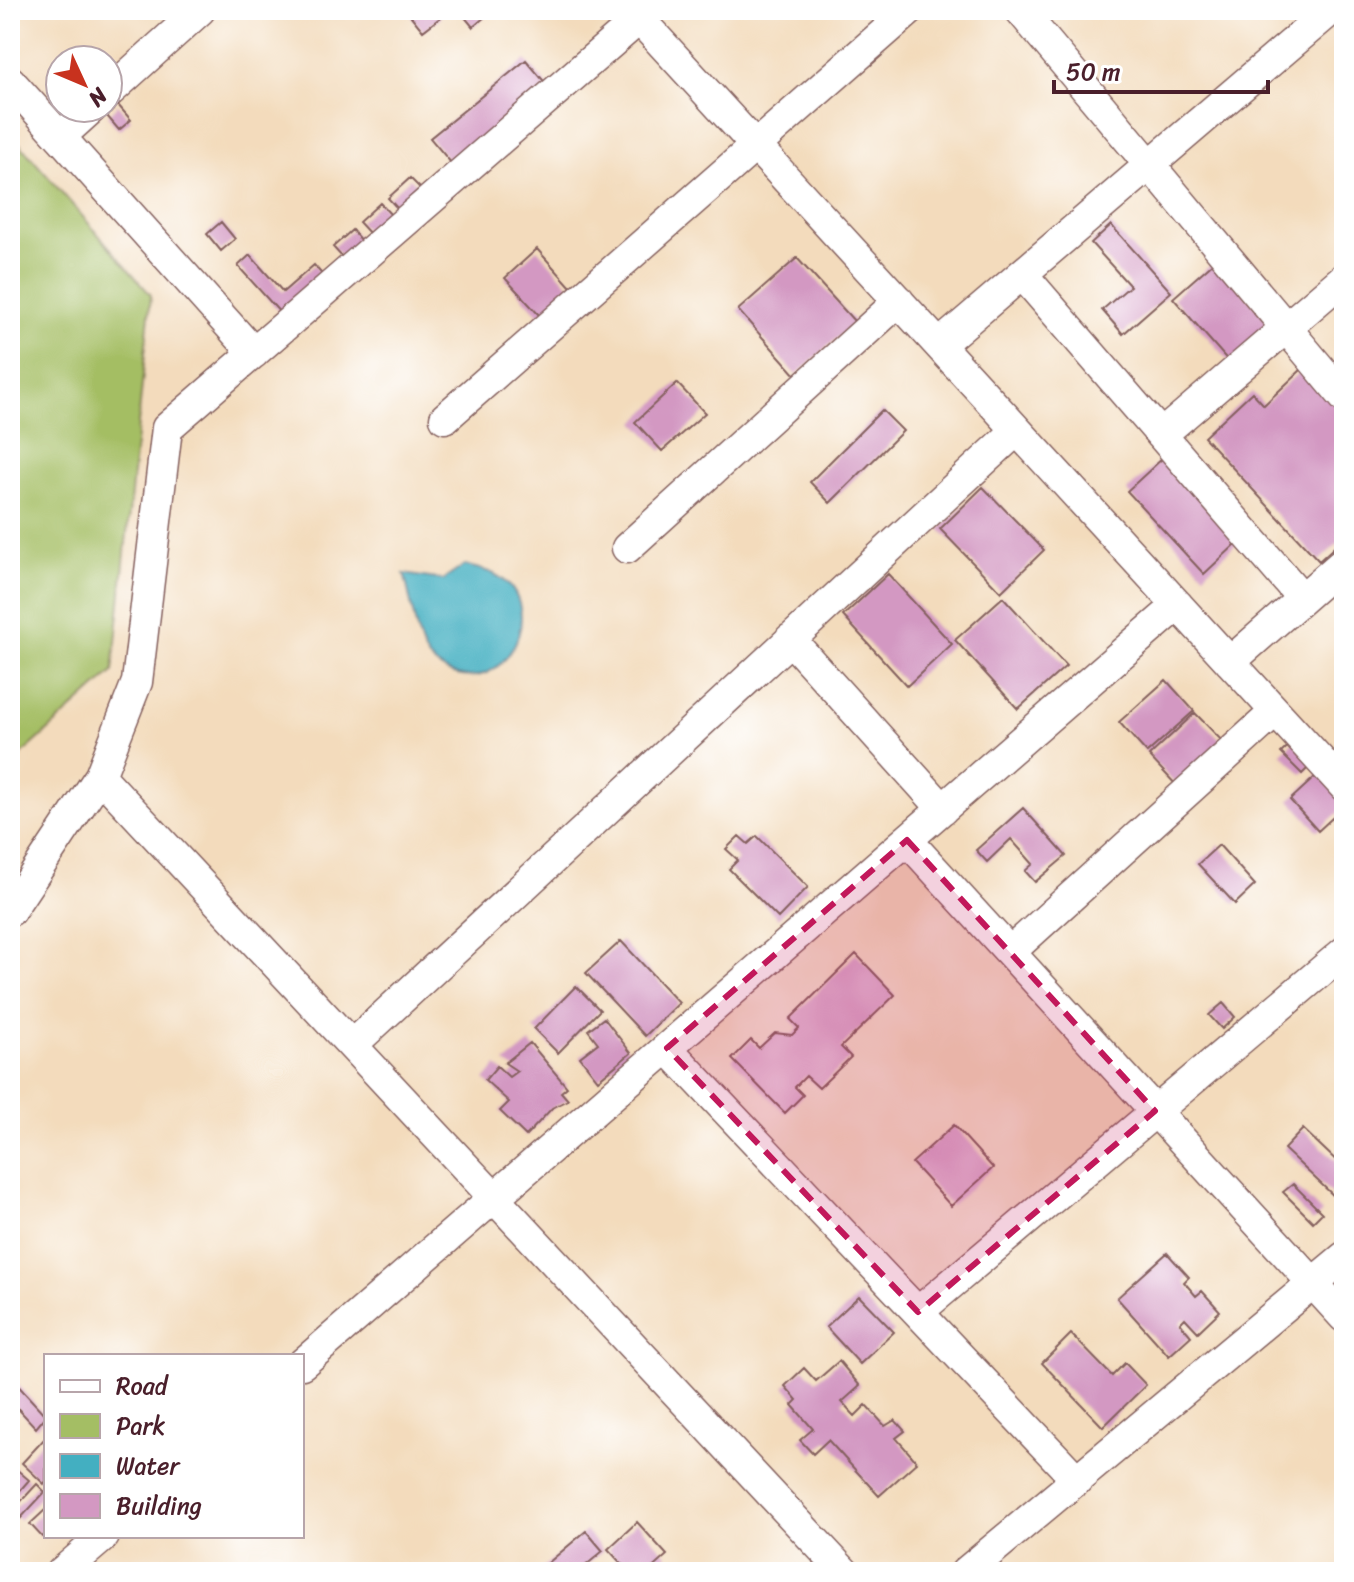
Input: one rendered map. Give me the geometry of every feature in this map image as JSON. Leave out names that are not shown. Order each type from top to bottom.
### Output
[{"type":"street","points":[[124,79],[200,10]]},
{"type":"street","points":[[445,418],[910,10]]},
{"type":"street","points":[[1020,10],[1344,397]]},
{"type":"street","points":[[939,345],[1331,10]]},
{"type":"street","points":[[10,911],[100,776],[137,682],[167,428],[635,14],[1344,786]]},
{"type":"street","points":[[10,81],[254,353]]},
{"type":"street","points":[[60,137],[74,124]]},
{"type":"street","points":[[1022,274],[1302,598]]},
{"type":"street","points":[[1161,435],[1344,278]]},
{"type":"street","points":[[627,548],[899,301]]},
{"type":"street","points":[[352,1045],[1017,430]]},
{"type":"street","points":[[1230,662],[1344,562]]},
{"type":"street","points":[[304,1362],[1178,605]]},
{"type":"street","points":[[790,639],[943,809]]},
{"type":"street","points":[[1010,952],[1275,712]]},
{"type":"street","points":[[100,776],[844,1572]]},
{"type":"street","points":[[907,840],[1344,1317]]},
{"type":"street","points":[[918,1312],[1344,952]]},
{"type":"street","points":[[667,1048],[1077,1480]]},
{"type":"street","points":[[966,1572],[1344,1257]]},
{"type":"street","points":[[62,1572],[102,1538]]},
{"type":"highlighted area","points":[[907,840],[1155,1111],[918,1312],[667,1048]]},
{"type":"green space","points":[[10,133],[151,295],[113,672],[10,765]]},
{"type":"water","points":[[465,565],[494,574],[512,590],[520,610],[519,631],[511,651],[496,667],[477,676],[455,674],[431,660],[421,644],[404,574],[443,580]]},
{"type":"building","points":[[406,10],[435,10],[441,17],[423,31]]},
{"type":"building","points":[[459,10],[493,10],[473,27]]},
{"type":"building","points":[[526,60],[548,86],[452,164],[430,138]]},
{"type":"building","points":[[124,112],[131,120],[119,130],[114,124],[124,124]]},
{"type":"building","points":[[410,178],[420,188],[398,209],[388,198]]},
{"type":"building","points":[[380,203],[391,215],[371,235],[359,222]]},
{"type":"building","points":[[221,222],[235,239],[221,251],[207,234]]},
{"type":"building","points":[[1111,225],[1171,292],[1123,334],[1102,310],[1130,286],[1091,243]]},
{"type":"building","points":[[352,230],[361,241],[343,258],[333,247]]},
{"type":"building","points":[[537,249],[571,287],[540,316],[505,278]]},
{"type":"building","points":[[250,255],[283,292],[314,265],[326,279],[283,316],[238,266]]},
{"type":"building","points":[[797,258],[855,322],[796,375],[738,310]]},
{"type":"building","points":[[1215,261],[1274,327],[1231,364],[1173,298]]},
{"type":"building","points":[[1302,369],[1344,414],[1344,538],[1319,561],[1204,437],[1252,392],[1264,405]]},
{"type":"building","points":[[677,383],[705,413],[662,451],[635,422]]},
{"type":"building","points":[[882,410],[903,431],[830,503],[810,482]]},
{"type":"building","points":[[1176,446],[1252,529],[1204,574],[1127,491]]},
{"type":"building","points":[[983,487],[1044,550],[1001,592],[940,529]]},
{"type":"building","points":[[888,574],[952,644],[907,686],[843,616]]},
{"type":"building","points":[[1003,597],[1066,666],[1018,709],[955,640]]},
{"type":"building","points":[[1166,680],[1194,711],[1147,753],[1119,722]]},
{"type":"building","points":[[1195,713],[1226,745],[1179,788],[1149,756]]},
{"type":"building","points":[[1299,736],[1319,757],[1302,774],[1281,753]]},
{"type":"building","points":[[1328,765],[1344,782],[1344,807],[1318,831],[1290,800]]},
{"type":"building","points":[[1023,808],[1066,856],[1035,882],[1025,871],[1033,864],[1011,839],[987,862],[976,850]]},
{"type":"building","points":[[739,836],[748,844],[757,836],[808,887],[778,918],[729,869],[738,860],[726,849]]},
{"type":"building","points":[[1219,845],[1255,885],[1235,904],[1198,864]]},
{"type":"building","points":[[621,941],[679,1003],[645,1036],[586,973]]},
{"type":"building","points":[[856,954],[895,995],[841,1047],[851,1057],[819,1088],[806,1076],[795,1087],[803,1095],[785,1113],[732,1059],[751,1040],[759,1048],[775,1033],[792,1035],[799,1028],[790,1019]]},
{"type":"building","points":[[576,986],[600,1010],[558,1053],[534,1029]]},
{"type":"building","points":[[1223,1003],[1235,1017],[1222,1029],[1209,1015]]},
{"type":"building","points":[[604,1018],[631,1053],[598,1080],[580,1057],[598,1043],[588,1030]]},
{"type":"building","points":[[530,1043],[567,1087],[561,1092],[568,1100],[552,1108],[526,1136],[500,1111],[509,1102],[485,1080],[497,1066],[509,1077],[517,1071],[505,1063]]},
{"type":"building","points":[[954,1125],[993,1168],[951,1206],[912,1163]]},
{"type":"building","points":[[1303,1129],[1344,1168],[1344,1188],[1335,1197],[1284,1149]]},
{"type":"building","points":[[1293,1184],[1322,1213],[1313,1222],[1283,1192]]},
{"type":"building","points":[[1167,1253],[1189,1277],[1184,1282],[1196,1296],[1202,1291],[1220,1311],[1198,1332],[1185,1318],[1180,1323],[1191,1336],[1169,1356],[1117,1298]]},
{"type":"building","points":[[859,1296],[894,1332],[860,1364],[826,1327]]},
{"type":"building","points":[[1071,1334],[1112,1376],[1125,1363],[1146,1385],[1103,1427],[1042,1363]]},
{"type":"building","points":[[839,1361],[860,1386],[842,1402],[855,1416],[866,1405],[885,1426],[895,1420],[905,1431],[896,1438],[917,1462],[879,1496],[828,1440],[813,1454],[800,1440],[813,1429],[792,1405],[797,1400],[785,1386],[804,1368],[816,1381]]},
{"type":"building","points":[[13,1380],[44,1414],[44,1418],[36,1428],[10,1400]]},
{"type":"building","points":[[44,1439],[44,1484],[22,1463]]},
{"type":"building","points":[[15,1468],[29,1480],[10,1502],[10,1474]]},
{"type":"building","points":[[37,1484],[44,1491],[19,1520],[11,1512]]},
{"type":"building","points":[[44,1511],[44,1536],[42,1537],[30,1524]]},
{"type":"building","points":[[637,1522],[667,1555],[648,1572],[629,1572],[608,1549]]},
{"type":"building","points":[[586,1531],[603,1551],[578,1572],[543,1572],[541,1569]]}]
